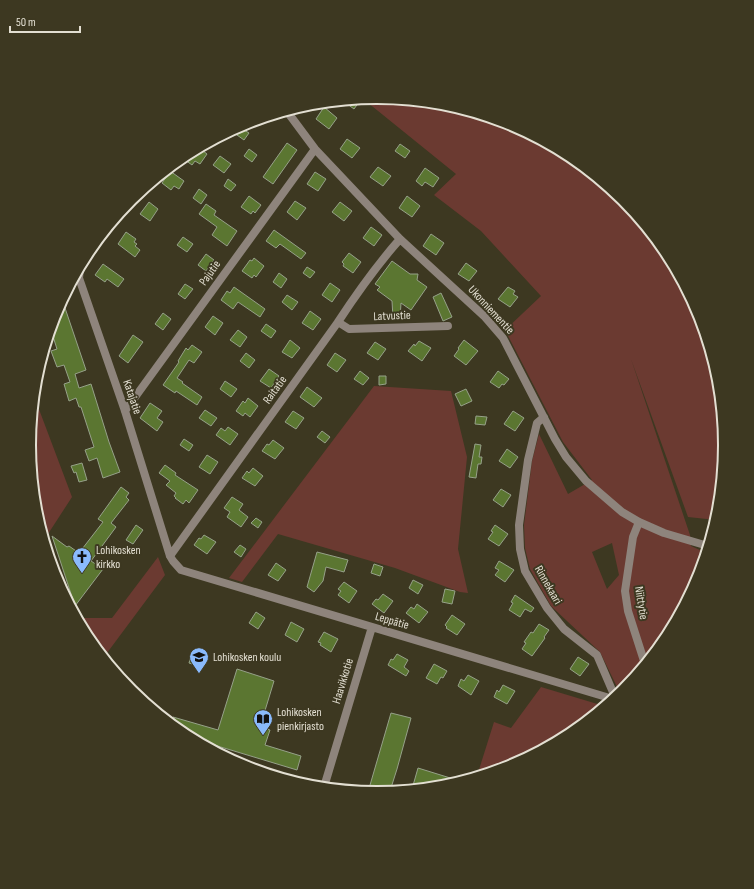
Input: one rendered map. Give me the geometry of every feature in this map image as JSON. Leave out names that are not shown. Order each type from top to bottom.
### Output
[{"type":"street","name":"Ukonniementie","points":[[290,115],[315,149],[400,239],[484,316],[503,338],[566,457],[586,481],[622,512],[639,522],[664,533],[703,544]]},
{"type":"street","name":"Pajutie","points":[[125,411],[315,149]]},
{"type":"street","name":"Raitatie","points":[[170,556],[353,299],[400,239]]},
{"type":"street","name":"Katajatie","points":[[79,279],[125,411],[170,556]]},
{"type":"street","name":"Latvustie","points":[[338,322],[349,329],[448,326]]},
{"type":"street","name":"Rinnekaari","points":[[544,417],[537,423],[528,460],[519,525],[520,549],[525,571],[551,614],[564,629],[597,655],[612,691]]},
{"type":"street","name":"Niittytie","points":[[639,522],[633,537],[625,591],[628,611],[643,658]]},
{"type":"street","name":"Leppätie","points":[[170,556],[182,570],[606,697]]},
{"type":"street","name":"Haavikkotie","points":[[326,782],[372,628]]},
{"type":"shaded area","points":[[369,104],[422,106],[465,115],[487,122],[507,129],[548,149],[585,174],[618,203],[648,237],[661,255],[683,294],[700,335],[711,378],[717,422],[717,467],[715,489],[709,519],[688,517],[631,359],[690,535],[691,546],[701,551],[683,595],[661,634],[648,652],[617,687],[600,652],[551,606],[530,569],[525,548],[524,525],[532,461],[539,434],[568,494],[592,480],[563,442],[505,330],[541,296],[481,231],[434,195],[456,174]],"holes":[[[612,543],[619,575],[607,589],[592,552]]]},
{"type":"shaded area","points":[[374,386],[451,391],[467,457],[458,549],[468,593],[460,592],[395,568],[278,534],[242,582],[229,578]]},
{"type":"shaded area","points":[[38,407],[72,497],[48,534],[39,489],[37,467],[36,444]]},
{"type":"shaded area","points":[[158,557],[165,575],[107,653],[84,618],[112,618]]},
{"type":"shaded area","points":[[541,687],[598,704],[585,715],[547,740],[507,760],[479,770],[494,722],[511,728]]},
{"type":"building","points":[[358,104],[354,109],[348,105]]},
{"type":"building","points":[[324,107],[337,118],[329,129],[316,119]]},
{"type":"building","points":[[245,130],[249,133],[244,140],[236,134]]},
{"type":"building","points":[[347,139],[360,148],[352,158],[340,149]]},
{"type":"building","points":[[287,143],[297,150],[273,184],[263,177]]},
{"type":"building","points":[[400,144],[410,151],[405,158],[395,151]]},
{"type":"building","points":[[249,149],[257,155],[252,162],[244,156]]},
{"type":"building","points":[[203,151],[207,154],[200,164],[195,161],[192,165],[187,162]]},
{"type":"building","points":[[220,156],[231,164],[224,173],[213,165]]},
{"type":"building","points":[[378,167],[391,176],[383,186],[370,177]]},
{"type":"building","points":[[425,168],[439,178],[433,187],[425,182],[422,186],[416,181]]},
{"type":"building","points":[[172,172],[184,181],[179,189],[174,186],[171,190],[162,183],[167,176]]},
{"type":"building","points":[[315,172],[326,179],[318,191],[307,184]]},
{"type":"building","points":[[228,179],[236,185],[231,191],[224,186]]},
{"type":"building","points":[[199,189],[207,195],[201,204],[193,198]]},
{"type":"building","points":[[249,196],[261,205],[255,213],[253,211],[251,214],[241,207]]},
{"type":"building","points":[[407,196],[420,206],[412,217],[399,208]]},
{"type":"building","points":[[295,201],[306,208],[297,220],[287,212]]},
{"type":"building","points":[[149,202],[158,209],[150,221],[140,214]]},
{"type":"building","points":[[340,202],[352,211],[344,221],[332,212]]},
{"type":"building","points":[[206,204],[216,211],[214,215],[237,231],[227,246],[212,235],[217,227],[199,214]]},
{"type":"building","points":[[371,227],[382,235],[374,246],[363,238]]},
{"type":"building","points":[[274,230],[306,253],[301,259],[280,244],[276,248],[266,241]]},
{"type":"building","points":[[126,232],[136,239],[134,242],[137,244],[135,246],[140,250],[135,257],[118,244]]},
{"type":"building","points":[[431,234],[444,243],[436,255],[423,246]]},
{"type":"building","points":[[183,237],[193,244],[187,252],[177,245]]},
{"type":"building","points":[[349,253],[361,262],[353,273],[343,266],[344,264],[342,262]]},
{"type":"building","points":[[206,254],[214,260],[206,271],[198,265]]},
{"type":"building","points":[[254,258],[264,266],[256,277],[254,275],[252,278],[242,271],[250,260],[252,261]]},
{"type":"building","points":[[392,261],[410,274],[418,274],[417,280],[427,287],[411,310],[401,303],[400,319],[393,318],[392,301],[377,290],[380,287],[375,284]]},
{"type":"building","points":[[466,263],[477,271],[469,281],[458,274]]},
{"type":"building","points":[[103,264],[124,279],[118,287],[107,279],[105,282],[95,275]]},
{"type":"building","points":[[307,267],[315,272],[310,278],[303,273]]},
{"type":"building","points":[[279,273],[287,279],[281,288],[273,282]]},
{"type":"building","points":[[330,283],[340,290],[332,302],[322,295]]},
{"type":"building","points":[[185,284],[193,289],[185,299],[178,294]]},
{"type":"building","points":[[234,287],[265,309],[260,317],[238,302],[233,309],[221,300],[227,291],[230,293]]},
{"type":"building","points":[[508,287],[515,291],[513,294],[518,297],[510,307],[498,299]]},
{"type":"building","points":[[441,293],[452,317],[443,321],[433,297]]},
{"type":"building","points":[[287,295],[298,302],[292,310],[282,302]]},
{"type":"building","points":[[65,308],[86,370],[75,374],[79,388],[91,384],[120,472],[103,478],[97,458],[89,461],[85,450],[94,447],[81,407],[79,407],[76,398],[69,401],[64,384],[70,382],[64,365],[57,367],[51,351],[57,349],[53,337]]},
{"type":"building","points":[[310,311],[321,319],[313,330],[302,323]]},
{"type":"building","points":[[163,313],[171,319],[163,330],[155,324]]},
{"type":"building","points":[[213,316],[223,323],[215,335],[205,327]]},
{"type":"building","points":[[266,324],[276,331],[271,338],[261,331]]},
{"type":"building","points":[[238,330],[247,337],[240,347],[230,340]]},
{"type":"building","points":[[133,335],[143,342],[128,363],[119,356]]},
{"type":"building","points":[[290,340],[300,348],[292,358],[282,352]]},
{"type":"building","points":[[464,340],[478,351],[466,365],[454,356]]},
{"type":"building","points":[[419,341],[431,348],[422,361],[408,351]]},
{"type":"building","points":[[375,342],[386,349],[378,360],[367,353]]},
{"type":"building","points":[[192,345],[202,352],[194,363],[189,360],[177,378],[202,397],[197,405],[176,391],[175,393],[163,385],[179,362],[178,361],[186,348],[188,350]]},
{"type":"building","points":[[246,353],[255,360],[249,368],[240,361]]},
{"type":"building","points":[[335,353],[346,360],[337,372],[327,365]]},
{"type":"building","points":[[269,369],[279,376],[271,388],[260,381]]},
{"type":"building","points":[[360,371],[369,378],[363,385],[354,379]]},
{"type":"building","points":[[498,371],[509,379],[499,388],[490,382]]},
{"type":"building","points":[[379,376],[386,376],[386,384],[379,385]]},
{"type":"building","points":[[225,381],[237,389],[231,397],[220,389]]},
{"type":"building","points":[[307,387],[322,398],[314,407],[300,397]]},
{"type":"building","points":[[466,389],[472,401],[461,406],[455,394]]},
{"type":"building","points":[[248,398],[258,406],[250,417],[245,413],[243,416],[236,411],[243,401],[245,403]]},
{"type":"building","points":[[150,403],[162,411],[157,418],[163,422],[157,431],[140,418]]},
{"type":"building","points":[[205,410],[217,418],[211,426],[199,418]]},
{"type":"building","points":[[293,411],[304,418],[296,429],[285,422]]},
{"type":"building","points":[[513,411],[524,418],[515,431],[504,424]]},
{"type":"building","points":[[476,416],[487,417],[485,425],[475,424]]},
{"type":"building","points":[[228,427],[238,434],[230,445],[216,435],[221,428],[225,431]]},
{"type":"building","points":[[322,431],[330,437],[325,443],[317,437]]},
{"type":"building","points":[[184,439],[193,445],[189,451],[180,445]]},
{"type":"building","points":[[273,440],[284,448],[275,459],[262,451],[267,444],[269,445]]},
{"type":"building","points":[[475,444],[481,445],[479,457],[482,457],[481,464],[478,464],[476,478],[469,477]]},
{"type":"building","points":[[507,449],[518,457],[510,468],[499,461]]},
{"type":"building","points":[[207,455],[218,462],[210,474],[199,467]]},
{"type":"building","points":[[82,463],[87,480],[79,482],[76,472],[74,473],[71,466]]},
{"type":"building","points":[[165,465],[176,473],[175,475],[198,490],[189,503],[186,500],[183,504],[175,498],[174,496],[176,493],[166,485],[170,481],[159,473]]},
{"type":"building","points":[[253,468],[263,476],[255,486],[242,478],[247,471],[249,473]]},
{"type":"building","points":[[121,487],[129,493],[126,497],[129,500],[111,523],[116,527],[91,561],[103,569],[76,604],[72,597],[52,536],[67,547],[69,546],[79,553],[103,522],[98,519]]},
{"type":"building","points":[[501,489],[511,495],[503,507],[493,500]]},
{"type":"building","points":[[232,497],[243,504],[239,510],[248,517],[241,527],[227,517],[230,512],[224,508]]},
{"type":"building","points":[[256,518],[262,522],[258,528],[251,523]]},
{"type":"building","points":[[136,525],[143,530],[133,544],[126,540]]},
{"type":"building","points":[[495,525],[508,534],[499,546],[488,539],[493,532],[491,531]]},
{"type":"building","points":[[204,535],[216,542],[207,554],[194,545],[199,538],[201,539]]},
{"type":"building","points":[[240,545],[246,549],[241,557],[234,552]]},
{"type":"building","points":[[317,552],[348,560],[344,572],[326,567],[323,581],[314,592],[307,587]]},
{"type":"building","points":[[499,561],[514,570],[505,582],[495,575],[499,570],[495,568]]},
{"type":"building","points":[[276,563],[286,570],[278,581],[268,575]]},
{"type":"building","points":[[374,564],[383,567],[380,576],[371,573]]},
{"type":"building","points":[[413,580],[423,585],[418,594],[409,588]]},
{"type":"building","points":[[344,582],[357,591],[349,603],[338,595],[341,591],[338,589]]},
{"type":"building","points":[[445,589],[455,591],[452,604],[442,602]]},
{"type":"building","points":[[383,594],[393,601],[384,613],[372,604]]},
{"type":"building","points":[[515,595],[534,608],[531,612],[525,609],[520,617],[509,610]]},
{"type":"building","points":[[417,604],[428,612],[419,623],[406,613],[411,607],[414,609]]},
{"type":"building","points":[[256,612],[265,618],[258,629],[249,623]]},
{"type":"building","points":[[452,615],[465,624],[457,635],[446,628],[447,627],[445,625]]},
{"type":"building","points":[[291,622],[304,629],[297,642],[285,635]]},
{"type":"building","points":[[539,624],[549,630],[532,656],[522,649],[526,643],[524,642]]},
{"type":"building","points":[[324,632],[338,639],[331,652],[318,642]]},
{"type":"building","points":[[397,654],[408,660],[404,667],[409,671],[406,676],[388,665],[391,659],[393,660]]},
{"type":"building","points":[[191,656],[204,660],[202,667],[189,663]]},
{"type":"building","points":[[578,657],[589,664],[580,676],[570,669]]},
{"type":"building","points":[[434,664],[447,671],[437,684],[426,678]]},
{"type":"building","name":"Lohikosken koulu","points":[[237,669],[274,681],[260,727],[270,730],[265,745],[301,756],[297,770],[219,746],[206,740],[173,718],[218,730]]},
{"type":"building","points":[[468,675],[479,681],[471,695],[458,686],[461,679],[464,681]]},
{"type":"building","points":[[503,685],[515,691],[507,704],[494,697],[497,690],[499,692]]},
{"type":"building","points":[[391,713],[411,718],[392,785],[370,786]]},
{"type":"building","points":[[418,768],[449,778],[422,783],[414,784]]},
{"type":"place","name":"Lohikosken kirkko","points":[[82,574]]},
{"type":"place","name":"Lohikosken koulu","points":[[199,674]]},
{"type":"place","name":"Lohikosken pienkirjasto","points":[[263,736]]}]
